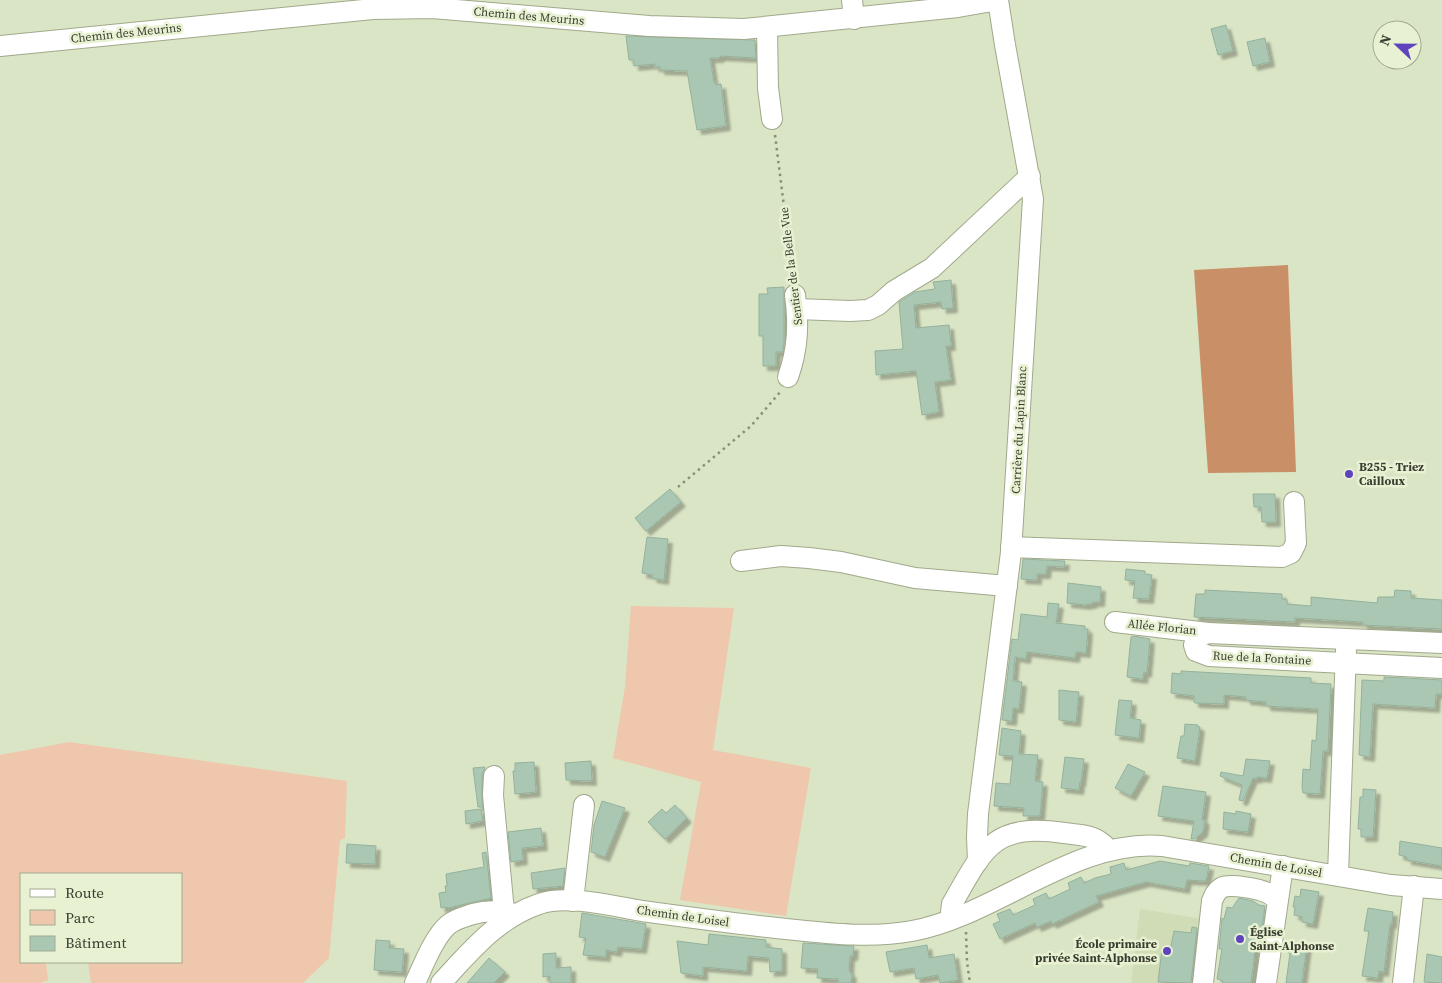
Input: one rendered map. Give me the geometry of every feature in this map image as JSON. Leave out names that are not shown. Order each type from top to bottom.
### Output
[{"type":"street","name":"Chemin des Meurins","points":[[0,46],[388,8],[432,8],[720,30],[767,28],[853,9],[958,7],[998,0]]},
{"type":"street","name":"Carrière du Lapin Blanc","points":[[978,861],[976,837],[978,814],[1012,547],[1032,210],[1030,176],[998,0]]},
{"type":"street","points":[[767,28],[768,88],[772,119]]},
{"type":"street","points":[[796,302],[862,311],[878,305],[894,291],[932,268],[1030,176]]},
{"type":"street","name":"Sentier de la Belle Vue","points":[[788,377],[797,343],[799,323],[796,302]]},
{"type":"street","points":[[1012,547],[1282,557],[1291,553],[1296,543],[1294,502]]},
{"type":"street","points":[[741,561],[781,556],[809,558],[842,562],[915,578],[1006,586]]},
{"type":"street","name":"Allée Florian","points":[[1115,622],[1208,633]]},
{"type":"street","name":"Rue de la Fontaine","points":[[1442,643],[1208,633],[1197,637],[1194,644],[1196,651],[1204,654],[1442,668]]},
{"type":"street","points":[[1338,875],[1346,639]]},
{"type":"street","points":[[415,983],[438,937],[447,926],[460,918],[481,912],[491,910],[510,913],[493,796],[494,776]]},
{"type":"street","points":[[573,901],[584,805]]},
{"type":"street","points":[[959,916],[951,908],[952,904],[978,861],[994,842],[1007,835],[1022,831],[1058,832],[1089,836],[1101,841],[1109,850]]},
{"type":"street","name":"Chemin de Loisel","points":[[441,983],[488,933],[510,913],[548,901],[573,901],[738,924],[854,935],[879,935],[913,931],[935,925],[1082,860],[1109,850],[1132,846],[1154,845],[1391,884],[1442,889]]},
{"type":"street","points":[[1203,983],[1220,855]]},
{"type":"street","points":[[1266,983],[1283,866]]},
{"type":"street","points":[[1214,896],[1220,888],[1231,886],[1259,890],[1271,894],[1278,900]]},
{"type":"street","points":[[1403,983],[1414,886]]},
{"type":"path","name":"Sentier de la Belle Vue","points":[[772,119],[796,302]]},
{"type":"path","points":[[678,487],[751,426],[778,396],[788,377]]},
{"type":"path","points":[[959,916],[970,983]]},
{"type":"shaded area","points":[[1288,265],[1296,472],[1208,473],[1194,270]]},
{"type":"shaded area","name":"École primaire privée Saint-Alphonse","points":[[1140,909],[1203,919],[1194,983],[1131,983]]},
{"type":"green space","points":[[631,606],[734,608],[713,750],[811,768],[786,916],[680,900],[701,782],[613,758],[625,687]]},
{"type":"green space","points":[[69,742],[347,781],[345,838],[340,840],[329,958],[303,983],[91,983],[88,963],[182,963],[182,873],[20,873],[20,963],[46,963],[48,980],[40,983],[0,983],[0,755]]},
{"type":"building","points":[[1226,25],[1233,51],[1218,55],[1211,29]]},
{"type":"building","points":[[626,36],[755,40],[756,58],[721,56],[719,58],[710,58],[714,83],[716,82],[716,85],[721,84],[726,126],[697,130],[687,71],[660,70],[660,67],[654,67],[655,64],[634,66],[634,60],[629,60]]},
{"type":"building","points":[[1265,38],[1270,62],[1253,66],[1247,42]]},
{"type":"building","points":[[951,280],[953,308],[942,309],[941,302],[914,305],[916,328],[949,325],[951,346],[946,346],[951,380],[935,382],[939,412],[922,415],[916,371],[876,375],[875,351],[903,349],[899,302],[915,292],[935,289],[933,282]]},
{"type":"building","points":[[784,287],[783,352],[776,352],[776,366],[763,366],[763,336],[759,336],[759,294],[768,294],[767,288]]},
{"type":"building","points":[[670,489],[681,502],[646,531],[635,518]]},
{"type":"building","points":[[1253,494],[1275,494],[1276,522],[1262,522],[1261,507],[1254,507]]},
{"type":"building","points":[[647,537],[668,539],[664,580],[652,578],[653,575],[642,573]]},
{"type":"building","points":[[1023,559],[1065,561],[1064,567],[1047,566],[1046,574],[1037,574],[1037,580],[1021,579]]},
{"type":"building","points":[[1126,569],[1145,571],[1145,574],[1152,575],[1149,599],[1133,598],[1135,581],[1125,580]]},
{"type":"building","points":[[1068,583],[1101,587],[1100,602],[1093,602],[1087,605],[1067,603]]},
{"type":"building","points":[[1205,590],[1282,594],[1282,599],[1287,600],[1287,604],[1311,606],[1311,597],[1377,603],[1378,597],[1394,597],[1395,590],[1411,591],[1411,598],[1442,600],[1442,629],[1363,625],[1363,622],[1295,618],[1295,622],[1194,617],[1196,594],[1205,594]]},
{"type":"building","points":[[1048,603],[1059,604],[1056,623],[1085,626],[1085,629],[1088,629],[1086,653],[1076,652],[1075,658],[1027,652],[1026,659],[1015,657],[1013,681],[1022,682],[1019,709],[1013,708],[1012,721],[1002,720],[1012,639],[1018,640],[1021,614],[1047,617]]},
{"type":"building","points":[[1131,637],[1150,639],[1147,673],[1144,672],[1143,679],[1127,677]]},
{"type":"building","points":[[1181,671],[1311,678],[1311,683],[1331,684],[1328,751],[1323,751],[1320,794],[1303,793],[1302,787],[1303,769],[1310,770],[1312,740],[1316,741],[1318,709],[1266,706],[1266,702],[1246,700],[1246,697],[1224,695],[1224,704],[1195,703],[1194,696],[1171,693],[1172,673],[1181,674]]},
{"type":"building","points":[[1384,677],[1442,680],[1442,694],[1436,694],[1435,708],[1373,704],[1370,757],[1359,755],[1362,680],[1384,681]]},
{"type":"building","points":[[1059,690],[1079,692],[1076,722],[1059,720]]},
{"type":"building","points":[[1119,700],[1132,701],[1130,718],[1141,720],[1139,738],[1115,735]]},
{"type":"building","points":[[1185,724],[1198,725],[1200,727],[1195,761],[1177,758],[1181,736],[1184,736]]},
{"type":"building","points":[[1002,728],[1021,731],[1019,754],[1038,755],[1035,781],[1043,782],[1040,816],[1023,816],[1024,808],[994,806],[996,783],[1010,784],[1013,756],[999,755]]},
{"type":"building","points":[[1065,757],[1084,759],[1079,790],[1061,788]]},
{"type":"building","points":[[1246,759],[1270,761],[1267,778],[1253,778],[1243,801],[1239,800],[1242,785],[1220,776],[1221,772],[1243,776]]},
{"type":"building","points":[[591,761],[592,781],[566,780],[565,763]]},
{"type":"building","points":[[534,762],[536,792],[515,794],[513,771],[515,771],[515,763]]},
{"type":"building","points":[[1128,764],[1145,772],[1131,796],[1115,788]]},
{"type":"building","points":[[485,767],[482,775],[482,807],[478,807],[473,768]]},
{"type":"building","points":[[1163,786],[1206,792],[1202,820],[1205,820],[1203,832],[1194,839],[1191,839],[1194,821],[1158,816]]},
{"type":"building","points":[[1363,789],[1376,790],[1373,837],[1361,837],[1361,829],[1358,829],[1360,797],[1363,797]]},
{"type":"building","points":[[602,801],[625,808],[605,857],[591,852],[594,825]]},
{"type":"building","points":[[675,805],[687,818],[665,839],[648,822],[662,809],[666,813]]},
{"type":"building","points":[[481,809],[483,821],[466,824],[465,811]]},
{"type":"building","points":[[1236,811],[1251,814],[1248,832],[1223,829],[1224,812],[1236,814]]},
{"type":"building","points":[[541,828],[543,846],[522,848],[523,860],[511,862],[508,832]]},
{"type":"building","points":[[1400,841],[1442,848],[1442,866],[1407,860],[1407,857],[1399,855]]},
{"type":"building","points":[[347,844],[376,846],[375,864],[346,863]]},
{"type":"building","points":[[486,852],[491,898],[441,908],[439,893],[446,892],[446,874],[484,867],[482,853]]},
{"type":"building","points":[[1160,861],[1189,866],[1190,863],[1209,866],[1206,881],[1187,880],[1185,889],[1146,882],[1096,896],[1099,902],[1052,924],[1051,921],[1037,927],[1035,923],[1000,939],[993,924],[1000,921],[997,914],[1010,909],[1013,915],[1035,905],[1033,899],[1046,893],[1049,899],[1070,889],[1068,883],[1081,877],[1084,883],[1111,874],[1110,867],[1124,863],[1126,870]]},
{"type":"building","points":[[565,868],[563,886],[533,889],[531,873]]},
{"type":"building","points":[[1301,889],[1319,892],[1313,924],[1302,922],[1302,917],[1294,915],[1295,896],[1300,897]]},
{"type":"building","name":"Église Saint-Alphonse","points":[[1239,898],[1265,906],[1260,943],[1256,942],[1251,983],[1222,983],[1223,981],[1217,979],[1222,949],[1219,949],[1222,918],[1224,919],[1227,907],[1232,908]]},
{"type":"building","points":[[1368,908],[1393,912],[1384,972],[1379,971],[1378,978],[1362,976],[1369,931],[1364,931]]},
{"type":"building","points":[[582,913],[646,924],[642,949],[618,947],[617,952],[606,950],[606,957],[583,955],[586,938],[579,937]]},
{"type":"building","points":[[1192,927],[1197,928],[1191,983],[1158,982],[1162,949],[1170,951],[1174,931],[1191,933]]},
{"type":"building","points":[[709,934],[766,940],[766,947],[782,949],[782,971],[770,972],[769,958],[748,956],[747,971],[703,967],[703,976],[681,973],[677,941],[708,945]]},
{"type":"building","points":[[376,940],[390,941],[389,948],[404,949],[402,972],[374,970]]},
{"type":"building","points":[[1290,941],[1307,944],[1302,983],[1286,983]]},
{"type":"building","points":[[803,943],[854,946],[853,956],[850,956],[849,970],[852,975],[851,983],[838,983],[838,979],[817,978],[818,969],[801,968]]},
{"type":"building","points":[[927,945],[929,958],[954,954],[958,980],[940,983],[938,975],[916,979],[914,968],[890,972],[886,952]]},
{"type":"building","points":[[556,953],[556,968],[571,967],[571,983],[550,983],[550,976],[543,977],[543,954]]},
{"type":"building","points":[[1427,954],[1442,957],[1442,983],[1424,982]]},
{"type":"building","points":[[489,958],[505,972],[494,983],[467,983]]},
{"type":"place","name":"B255 - Triez Cailloux","points":[[1349,474]]},
{"type":"place","name":"Église Saint-Alphonse","points":[[1240,939]]},
{"type":"place","name":"École primaire privée Saint-Alphonse","points":[[1167,951]]}]
